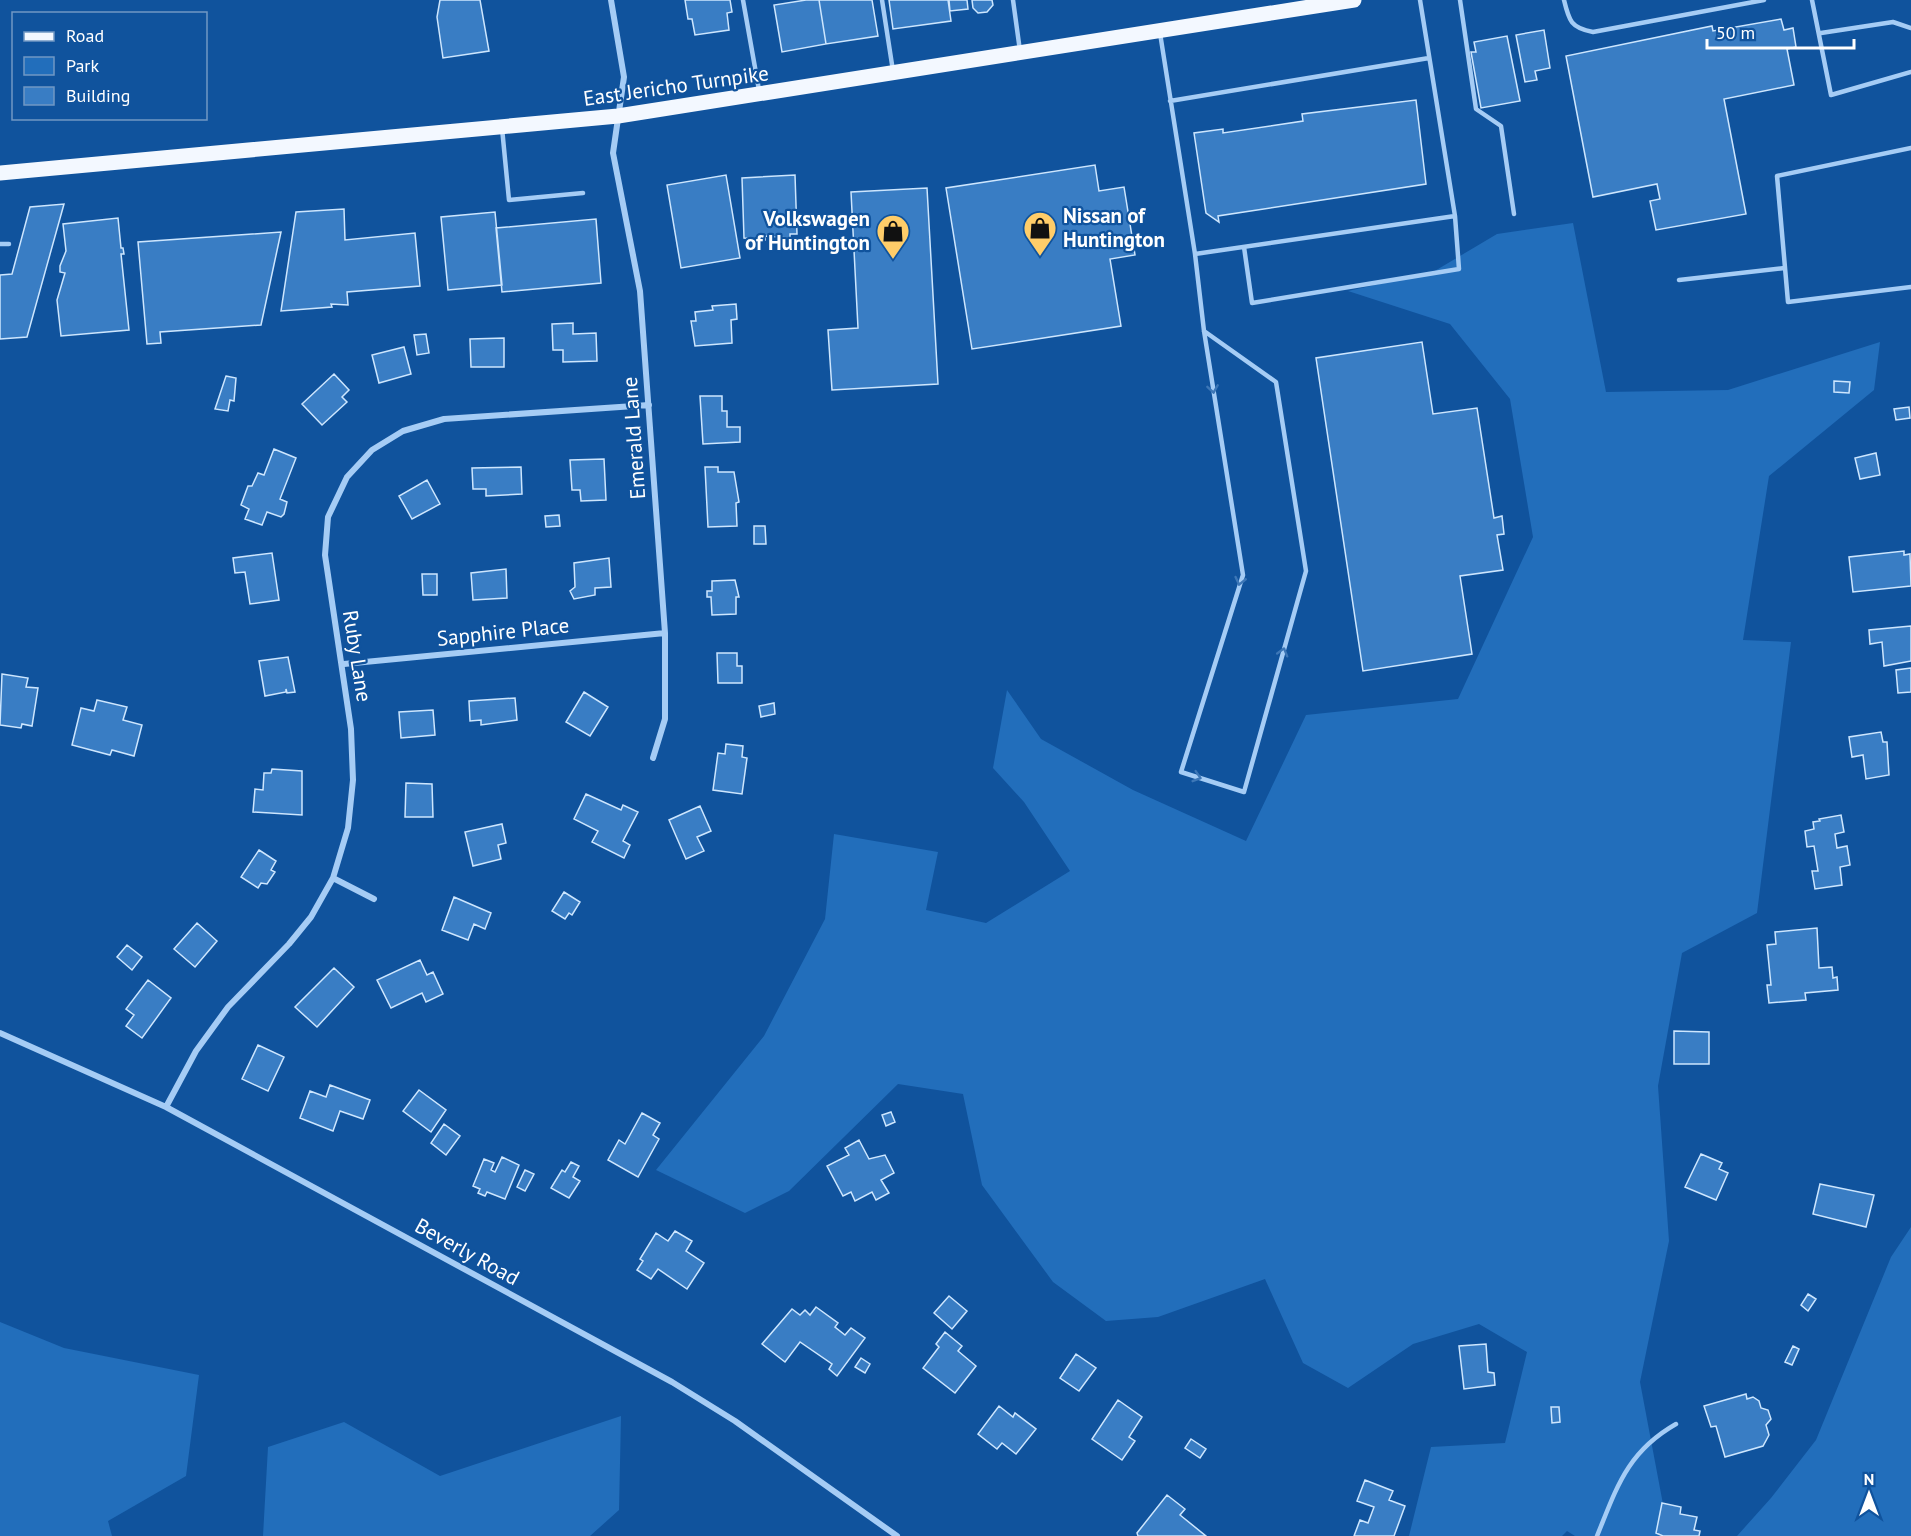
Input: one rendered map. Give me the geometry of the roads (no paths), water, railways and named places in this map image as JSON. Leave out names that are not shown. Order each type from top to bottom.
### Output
[{"type":"main road","name":"East Jericho Turnpike","points":[[0,173],[618,116],[1354,0]]},
{"type":"street","name":"Emerald Lane","points":[[611,0],[624,77],[613,153],[640,291],[665,633],[665,719],[653,758]]},
{"type":"street","name":"Ruby Lane","points":[[166,1107],[196,1051],[228,1007],[289,944],[311,916],[333,878],[348,828],[353,780],[351,729],[344,664],[325,555],[328,517],[347,477],[372,450],[403,431],[444,419],[649,405]]},
{"type":"street","name":"Sapphire Place","points":[[344,664],[665,633]]},
{"type":"street","points":[[333,878],[374,899]]},
{"type":"street","name":"Beverly Road","points":[[0,1033],[166,1107],[672,1382],[735,1421],[887,1533],[897,1536]]},
{"type":"lane","points":[[743,0],[760,95]]},
{"type":"lane","points":[[882,0],[894,74]]},
{"type":"lane","points":[[1013,0],[1020,53]]},
{"type":"lane","points":[[1244,247],[1252,303],[1459,269],[1455,216],[1420,0]]},
{"type":"lane","points":[[1460,0],[1476,109],[1501,126],[1514,214]]},
{"type":"lane","points":[[1564,0],[1568,18],[1578,29],[1593,32],[1764,0]]},
{"type":"lane","points":[[1812,0],[1821,33],[1831,95],[1911,72]]},
{"type":"lane","points":[[1821,33],[1893,22],[1911,28]]},
{"type":"lane","points":[[1160,31],[1195,254],[1204,331],[1243,574],[1181,772],[1244,792],[1306,571],[1276,382],[1204,331]]},
{"type":"lane","points":[[1170,101],[1429,58]]},
{"type":"lane","points":[[502,128],[509,200],[584,193]]},
{"type":"lane","points":[[1911,148],[1777,176],[1788,302],[1911,287]]},
{"type":"lane","points":[[1195,254],[1455,216]]},
{"type":"lane","points":[[0,244],[9,244]]},
{"type":"lane","points":[[1679,280],[1785,268]]},
{"type":"lane","points":[[1597,1536],[1622,1474],[1633,1459],[1656,1436],[1676,1424]]},
{"type":"place","name":"Nissan of Huntington","points":[[1040,257]]},
{"type":"place","name":"Volkswagen of Huntington","points":[[893,260]]}]
